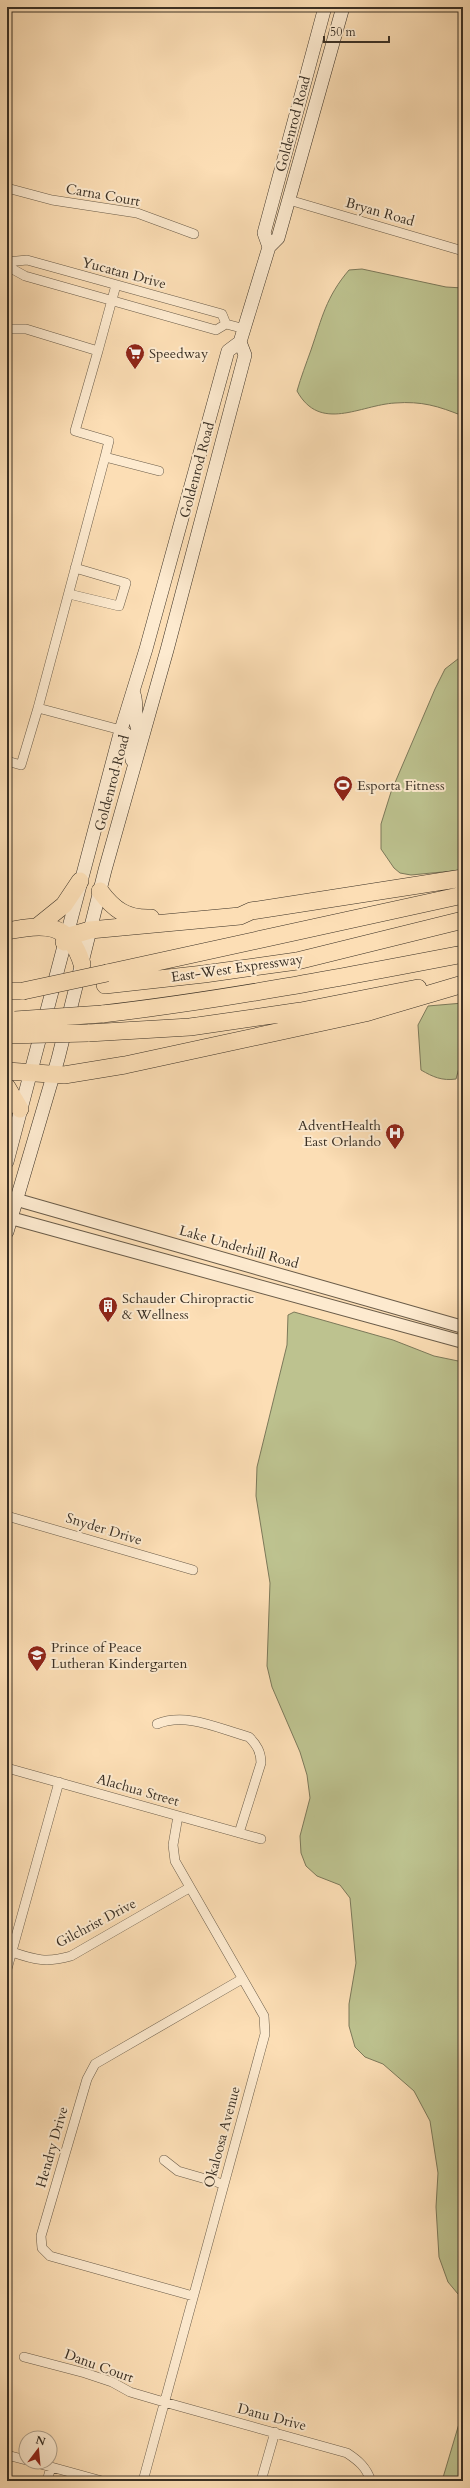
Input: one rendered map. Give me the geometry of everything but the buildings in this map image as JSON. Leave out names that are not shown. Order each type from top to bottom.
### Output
[{"type":"highway","points":[[100,892],[112,907],[138,919],[236,910],[251,911],[463,878]]},
{"type":"highway","points":[[7,931],[38,926],[64,905],[80,881]]},
{"type":"highway","points":[[106,979],[463,895]]},
{"type":"highway","points":[[66,938],[90,930],[240,916],[251,911]]},
{"type":"highway","name":"East-West Expressway","points":[[15,991],[106,979],[204,974],[297,961],[463,920]]},
{"type":"highway","points":[[38,926],[66,938],[78,951],[82,964]]},
{"type":"highway","name":"East-West Expressway","points":[[9,1027],[200,1002],[289,988],[463,954]]},
{"type":"highway","points":[[9,1027],[88,1034],[190,1027],[301,1011],[463,978]]},
{"type":"highway","points":[[7,1070],[54,1074],[124,1065],[358,1015],[463,984]]},
{"type":"highway","points":[[7,1087],[20,1109]]},
{"type":"main road","name":"Goldenrod Road","points":[[7,1162],[121,730],[133,693],[228,351],[240,342],[269,247],[278,238],[342,8]]},
{"type":"main road","name":"Goldenrod Road","points":[[269,247],[264,233],[324,10]]},
{"type":"main road","points":[[324,10],[335,35]]},
{"type":"main road","points":[[281,171],[286,176],[275,214],[281,227]]},
{"type":"main road","name":"Goldenrod Road","points":[[7,1232],[12,1198],[54,1074],[133,767],[167,650],[245,355],[240,342]]},
{"type":"main road","points":[[133,693],[137,703],[136,728],[142,736]]},
{"type":"main road","points":[[121,730],[126,733],[130,741],[133,767]]},
{"type":"street","name":"Carna Court","points":[[7,188],[52,200],[137,213],[194,234]]},
{"type":"street","name":"Bryan Road","points":[[289,200],[463,251]]},
{"type":"street","name":"Yucatan Drive","points":[[7,262],[28,260],[222,314],[226,324]]},
{"type":"street","name":"Yucatan Drive","points":[[7,266],[25,276],[216,330],[226,324],[244,329]]},
{"type":"street","points":[[7,761],[21,765],[38,708],[109,441],[75,431],[116,285]]},
{"type":"street","points":[[7,329],[26,329],[98,351]]},
{"type":"street","points":[[105,457],[159,471]]},
{"type":"street","points":[[68,594],[120,606],[126,583],[75,568]]},
{"type":"street","points":[[38,708],[121,730]]},
{"type":"street","name":"Lake Underhill Road","points":[[12,1198],[462,1327]]},
{"type":"street","points":[[9,1218],[457,1341]]},
{"type":"street","points":[[449,1323],[457,1341]]},
{"type":"street","points":[[457,1341],[462,1327]]},
{"type":"street","name":"Snyder Drive","points":[[7,1516],[193,1570]]},
{"type":"street","points":[[157,1724],[170,1719],[184,1718],[249,1737],[256,1744],[261,1754],[260,1763],[239,1833]]},
{"type":"street","name":"Alachua Street","points":[[7,1768],[261,1839]]},
{"type":"street","points":[[7,1969],[59,1782]]},
{"type":"street","name":"Okaloosa Avenue","points":[[143,2481],[265,2034],[264,2016],[189,1888],[175,1861],[172,1845],[178,1816]]},
{"type":"street","name":"Gilchrist Drive","points":[[12,1952],[28,1958],[53,1962],[71,1956],[189,1888]]},
{"type":"street","name":"Hendry Drive","points":[[193,2296],[50,2256],[42,2248],[41,2236],[86,2080],[95,2064],[242,1979]]},
{"type":"street","points":[[164,2160],[178,2171],[223,2184]]},
{"type":"street","name":"Danu Court","points":[[24,2357],[85,2373],[112,2382],[130,2392],[164,2402]]},
{"type":"street","name":"Danu Drive","points":[[164,2402],[347,2453],[359,2460],[366,2470],[370,2481]]},
{"type":"street","points":[[261,2481],[275,2432]]},
{"type":"street","points":[[7,2455],[18,2458]]},
{"type":"street","points":[[58,2469],[102,2481]]},
{"type":"street","points":[[47,2481],[50,2470]]},
{"type":"green space","points":[[362,269],[446,287],[463,288],[463,416],[446,409],[414,403],[395,403],[342,414],[329,414],[317,411],[306,404],[297,391],[322,318],[335,289],[349,270]]},
{"type":"green space","points":[[463,655],[463,870],[411,875],[400,873],[394,868],[381,849],[381,824],[391,792],[435,689],[445,669]]},
{"type":"green space","points":[[463,1003],[463,1053],[456,1079],[442,1079],[421,1070],[418,1025],[428,1006]]},
{"type":"green space","points":[[294,1312],[393,1340],[434,1356],[463,1362],[463,2295],[458,2294],[448,2282],[439,2257],[436,2207],[438,2173],[430,2121],[414,2091],[383,2064],[365,2057],[355,2047],[349,2026],[349,2004],[356,1963],[350,1898],[340,1885],[317,1876],[306,1866],[301,1853],[300,1836],[310,1798],[307,1775],[300,1752],[272,1687],[267,1666],[270,1583],[256,1496],[257,1467],[287,1345],[288,1315]]},
{"type":"green space","points":[[461,2417],[463,2418],[463,2481],[442,2481]]},
{"type":"place","name":"Speedway","points":[[135,370]]},
{"type":"place","name":"Esporta Fitness","points":[[343,802]]},
{"type":"place","name":"AdventHealth East Orlando","points":[[395,1150]]},
{"type":"place","name":"Schauder Chiropractic & Wellness","points":[[108,1323]]},
{"type":"place","name":"Prince of Peace Lutheran Kindergarten","points":[[37,1672]]}]
